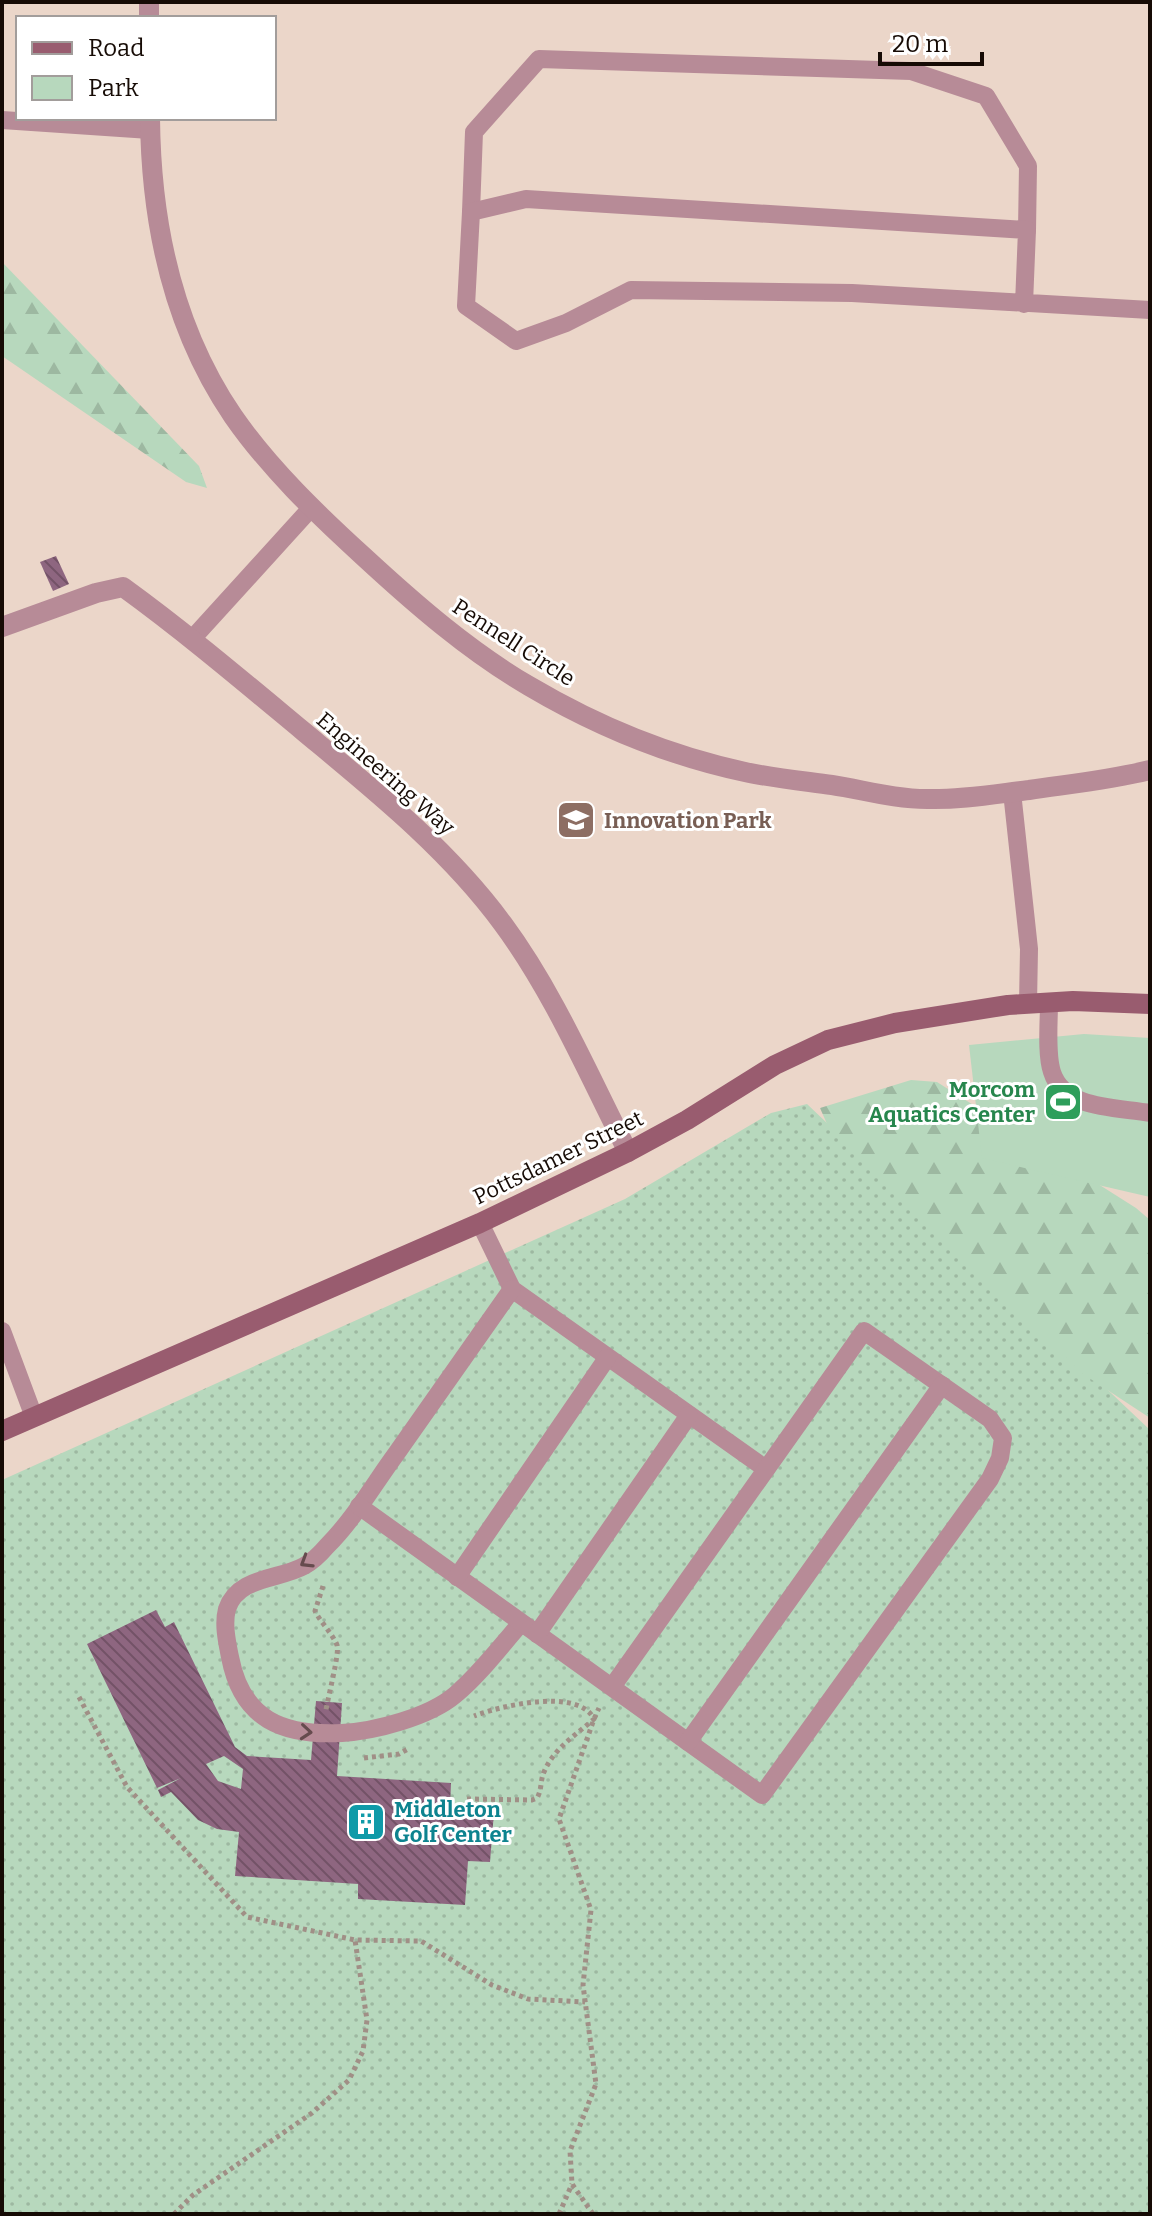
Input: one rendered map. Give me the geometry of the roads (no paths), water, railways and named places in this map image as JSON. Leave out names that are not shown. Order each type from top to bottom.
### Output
[{"type":"street","name":"Pennell Circle","points":[[150,124],[150,167],[157,221],[168,270],[184,319],[206,370],[233,416],[312,507],[402,592],[490,661],[530,687],[602,723],[666,749],[745,772],[925,799],[970,798],[1150,770]]},
{"type":"street","name":"Engineering Way","points":[[2,627],[96,593],[123,587],[192,639],[370,788],[427,837],[503,923],[534,969],[628,1152]]},
{"type":"street","name":"Pottsdamer Street","points":[[2,1431],[480,1223],[628,1152],[687,1120],[775,1065],[828,1040],[895,1023],[1039,1004],[1073,1001],[1150,1004]]},
{"type":"lane","points":[[1024,304],[1028,166],[986,96],[911,71],[539,59],[474,132],[466,306],[516,341],[566,323],[631,290],[852,293],[1024,304],[1150,310]]},
{"type":"lane","points":[[2,120],[150,124]]},
{"type":"lane","points":[[471,212],[526,199],[1027,230]]},
{"type":"lane","points":[[192,639],[312,507]]},
{"type":"lane","points":[[1012,792],[1029,949],[1052,1072],[1065,1091],[1079,1101],[1150,1113]]},
{"type":"lane","points":[[480,1223],[512,1289],[766,1469]]},
{"type":"lane","points":[[512,1289],[328,1546],[304,1566],[257,1581],[238,1592],[228,1608],[226,1635],[232,1669],[243,1694],[264,1717],[282,1728],[300,1733],[325,1733],[368,1731],[422,1713],[454,1696],[521,1623]]},
{"type":"lane","points":[[2,1331],[34,1417]]},
{"type":"lane","points":[[359,1506],[762,1795],[990,1479],[1000,1458],[1003,1438],[990,1419],[864,1331],[612,1687]]},
{"type":"lane","points":[[457,1577],[607,1358]]},
{"type":"lane","points":[[688,1742],[942,1385]]},
{"type":"lane","points":[[537,1634],[689,1415]]},
{"type":"place","name":"Innovation Park","points":[[576,820]]},
{"type":"place","name":"Morcom Aquatics Center","points":[[1063,1102]]},
{"type":"place","name":"Middleton Golf Center","points":[[366,1822]]}]
